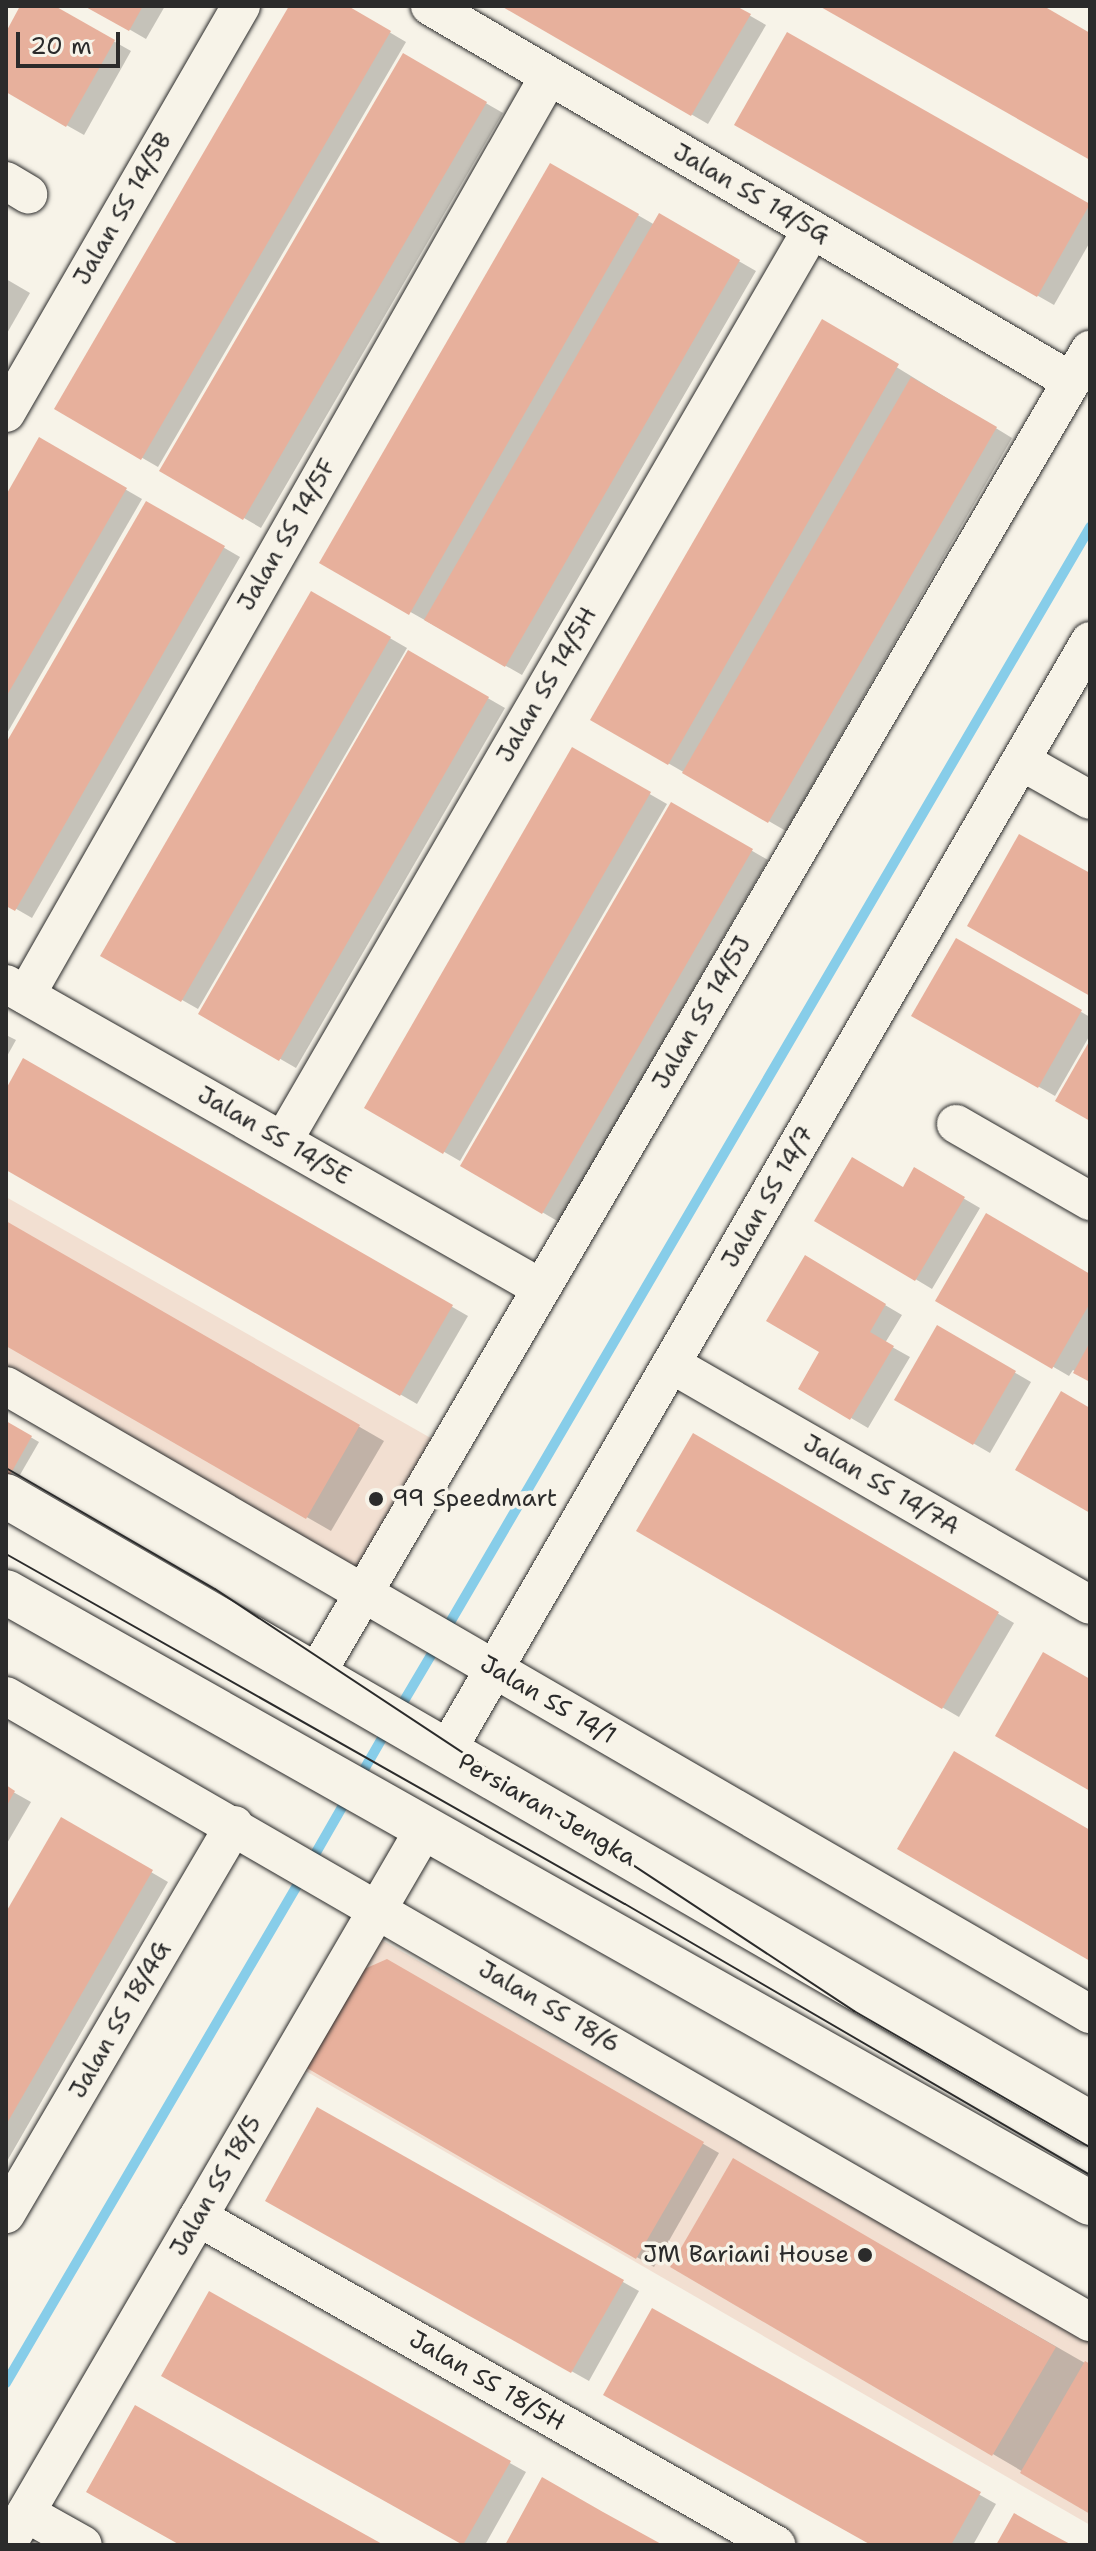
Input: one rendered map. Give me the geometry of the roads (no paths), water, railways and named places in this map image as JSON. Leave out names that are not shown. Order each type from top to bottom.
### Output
[{"type":"main road","name":"Persiaran Jengka","points":[[6,1496],[1090,2123]]},
{"type":"main road","points":[[6,1592],[1090,2203]]},
{"type":"street","name":"Jalan SS 14/5B","points":[[6,413],[241,6]]},
{"type":"street","name":"Jalan SS 14/5G","points":[[430,6],[812,229],[1081,365]]},
{"type":"street","name":"Jalan SS 14/5F","points":[[16,990],[549,76]]},
{"type":"street","name":"Jalan SS 14/5H","points":[[283,1141],[812,229]]},
{"type":"street","name":"Jalan SS 14/5J","points":[[315,1676],[1081,365]]},
{"type":"street","name":"Jalan SS 14/7","points":[[446,1752],[1090,641]]},
{"type":"street","points":[[1021,761],[1090,800]]},
{"type":"street","name":"Jalan SS 14/5E","points":[[16,990],[541,1288]]},
{"type":"street","points":[[956,1124],[1090,1201]]},
{"type":"street","name":"Jalan SS 14/7A","points":[[671,1364],[1090,1605]]},
{"type":"street","name":"Jalan SS 14/1","points":[[6,1386],[1090,2014]]},
{"type":"street","name":"Jalan SS 18/6","points":[[6,1696],[379,1907],[1090,2322]]},
{"type":"street","name":"Jalan SS 18/4G","points":[[6,2214],[234,1825]]},
{"type":"street","name":"Jalan SS 18/5","points":[[7,2545],[425,1828]]},
{"type":"street","name":"Jalan SS 18/5H","points":[[198,2217],[776,2545]]},
{"type":"street","points":[[26,2513],[83,2545]]},
{"type":"waterway","points":[[445,1631],[1090,527]]},
{"type":"waterway","points":[[398,1711],[437,1645]]},
{"type":"waterway","points":[[358,1780],[388,1728]]},
{"type":"waterway","points":[[310,1863],[348,1797]]},
{"type":"waterway","points":[[6,2383],[302,1877]]},
{"type":"tram line","points":[[6,1468],[215,1589],[854,2011],[1090,2147]]},
{"type":"tram line","points":[[6,1554],[625,1904],[1090,2175]]},
{"type":"place","name":"99 Speedmart","points":[[376,1499]]},
{"type":"place","name":"JM Bariani House","points":[[865,2255]]}]
